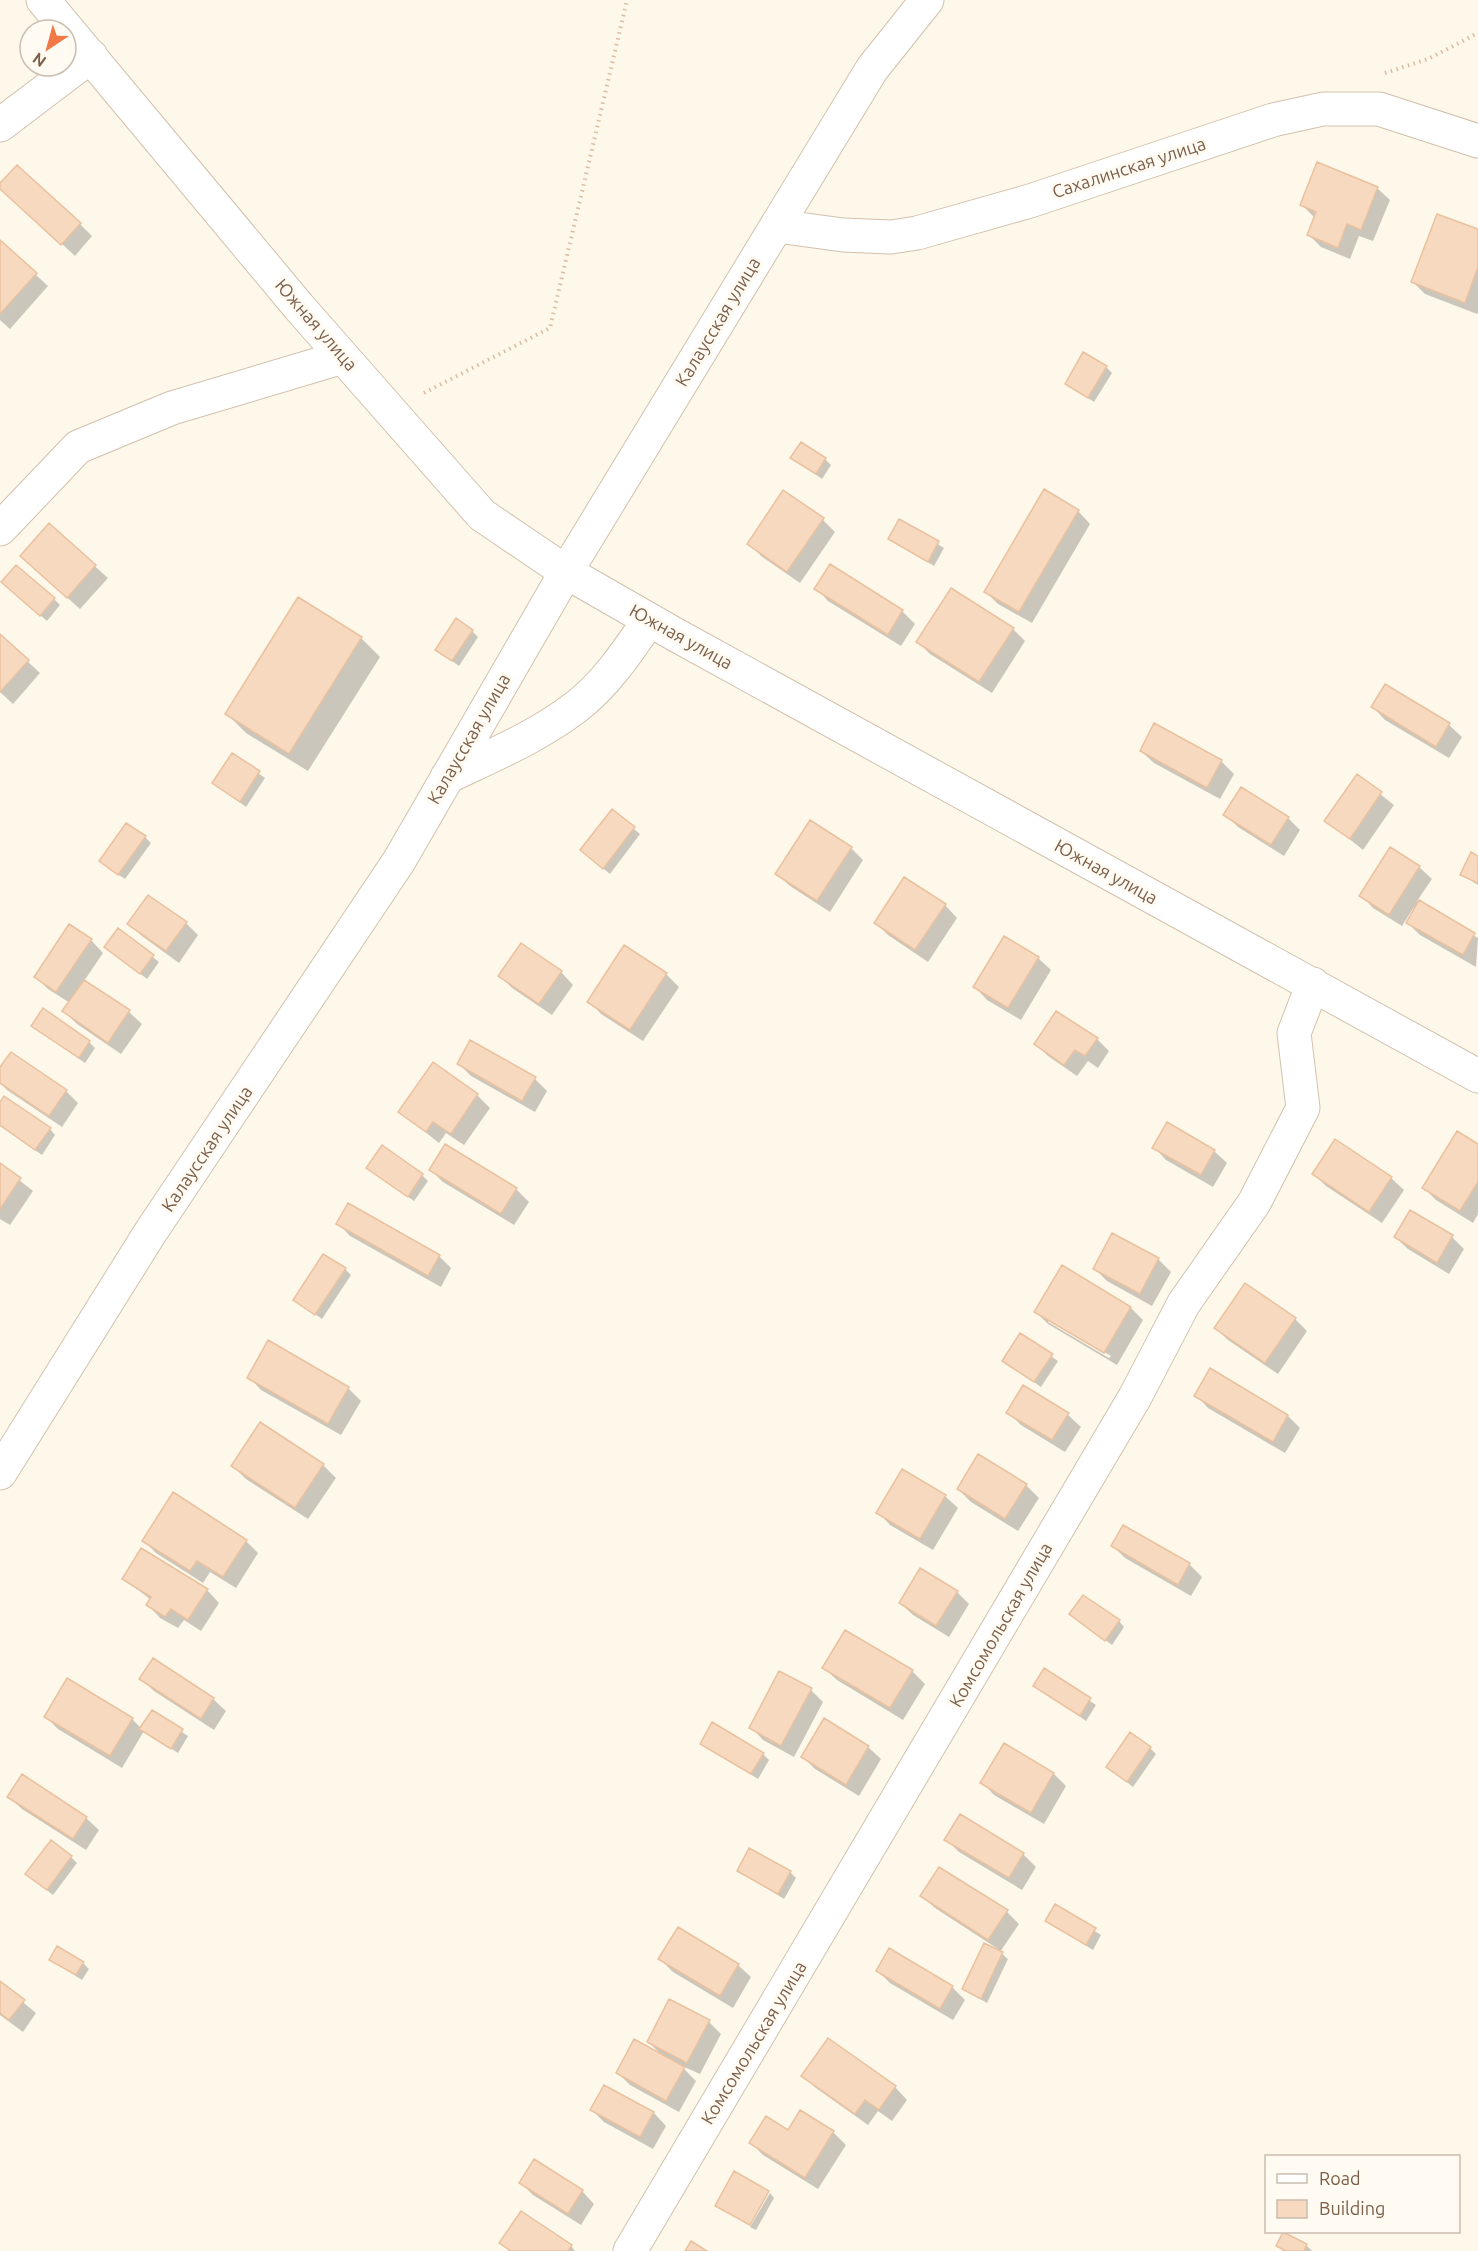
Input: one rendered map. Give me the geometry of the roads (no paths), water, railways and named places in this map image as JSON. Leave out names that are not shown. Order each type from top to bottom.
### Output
[{"type":"street","name":"Южная улица","points":[[43,0],[343,357],[482,515],[566,572],[649,620],[1478,1076]]},
{"type":"street","name":"Калаусская улица","points":[[0,1473],[150,1233],[399,861],[566,572],[872,69],[927,0]]},
{"type":"street","points":[[0,125],[91,56]]},
{"type":"street","name":"Сахалинская улица","points":[[777,226],[855,236],[891,237],[917,232],[1030,201],[1273,120],[1323,109],[1379,109],[1478,141]]},
{"type":"street","points":[[0,530],[78,447],[172,408],[343,357]]},
{"type":"street","points":[[447,777],[530,737],[577,707],[621,662],[649,620]]},
{"type":"street","name":"Комсомольская улица","points":[[630,2251],[1135,1397],[1184,1303],[1254,1203],[1303,1108],[1294,1033],[1313,984]]}]
